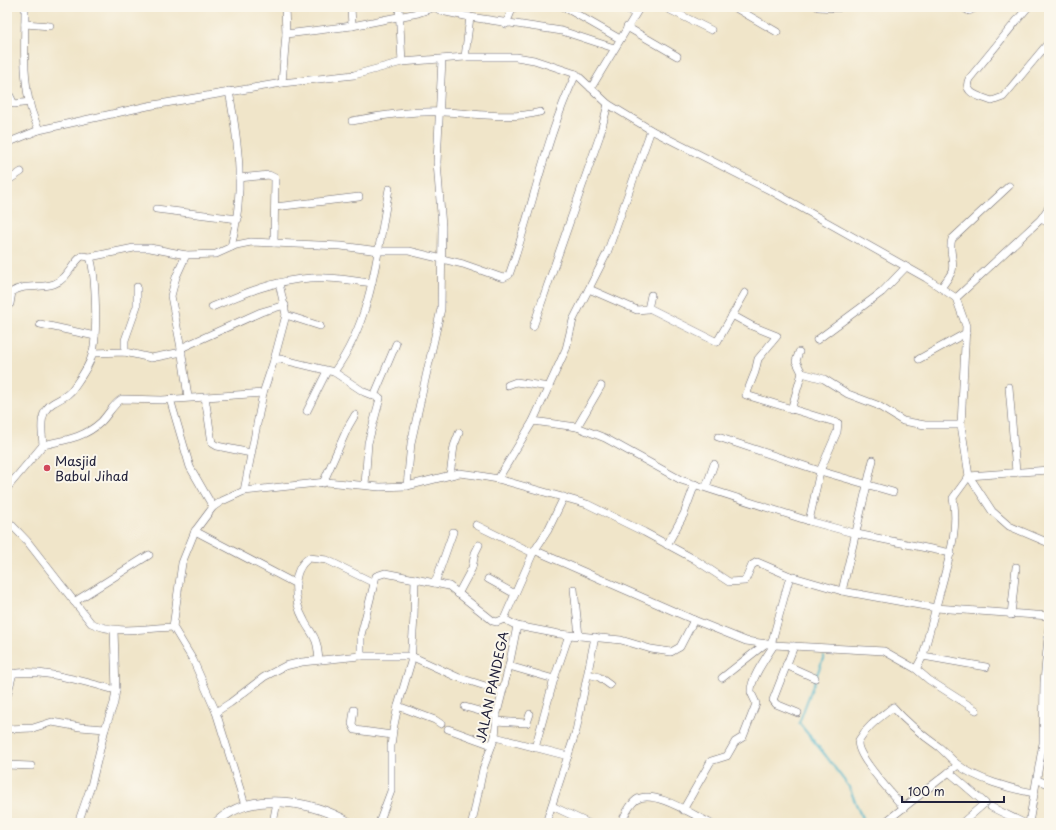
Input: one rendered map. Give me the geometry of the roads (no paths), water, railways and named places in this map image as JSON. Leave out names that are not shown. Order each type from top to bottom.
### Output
[{"type":"street","points":[[25,7],[24,60],[30,102],[39,130]]},
{"type":"street","points":[[282,83],[286,34],[285,7]]},
{"type":"street","points":[[350,7],[352,26]]},
{"type":"street","points":[[399,7],[402,62]]},
{"type":"street","points":[[286,34],[352,26],[400,17],[435,7],[442,11],[506,24],[562,31],[614,48]]},
{"type":"street","points":[[506,24],[513,7]]},
{"type":"street","points":[[564,7],[620,39]]},
{"type":"street","points":[[624,7],[635,14]]},
{"type":"street","points":[[591,88],[640,7]]},
{"type":"street","points":[[664,7],[711,30]]},
{"type":"street","points":[[734,7],[778,32]]},
{"type":"street","points":[[818,7],[838,8]]},
{"type":"street","points":[[962,7],[969,12],[977,7]]},
{"type":"street","points":[[1028,7],[969,79],[967,84],[968,89],[971,93],[992,101],[1003,97],[1049,42]]},
{"type":"street","points":[[465,57],[470,17]]},
{"type":"street","points":[[25,24],[50,26]]},
{"type":"street","points":[[627,28],[678,56]]},
{"type":"street","points":[[7,143],[39,130],[116,112],[229,91],[282,83],[354,75],[402,62],[465,57],[516,57],[534,60],[576,74],[608,104],[651,130],[774,193],[906,267],[956,298],[961,309],[966,333],[961,424],[969,476],[992,511],[1009,526],[1049,543]]},
{"type":"street","points":[[407,486],[411,443],[441,309],[443,261],[437,162],[441,112],[442,59]]},
{"type":"street","points":[[7,305],[10,304],[12,292],[19,288],[55,284],[68,275],[80,258],[85,256],[90,258],[134,248],[150,248],[186,255],[216,254],[246,242],[341,246],[379,251],[409,251],[443,261],[463,264],[503,278],[509,275],[546,154],[567,93],[576,74]]},
{"type":"street","points":[[7,90],[14,104],[30,102]]},
{"type":"street","points":[[229,91],[236,132],[239,178],[238,219],[231,247]]},
{"type":"street","points":[[533,327],[600,135],[608,104]]},
{"type":"street","points":[[352,121],[392,113],[441,112],[522,116],[540,112]]},
{"type":"street","points":[[498,479],[533,421],[549,388],[566,349],[573,320],[607,252],[651,130]]},
{"type":"street","points":[[7,181],[21,172]]},
{"type":"street","points":[[239,178],[274,176],[276,183],[274,243]]},
{"type":"street","points":[[941,288],[952,273],[953,265],[950,246],[952,239],[1010,186]]},
{"type":"street","points":[[306,412],[330,371],[345,357],[357,334],[368,304],[379,251],[389,189]]},
{"type":"street","points":[[275,207],[359,197]]},
{"type":"street","points":[[956,298],[1041,219],[1049,207]]},
{"type":"street","points":[[156,209],[238,219]]},
{"type":"street","points":[[1041,219],[1049,223]]},
{"type":"street","points":[[186,255],[174,282],[171,296],[182,350],[188,397]]},
{"type":"street","points":[[43,445],[42,425],[48,406],[64,398],[73,390],[88,365],[93,353],[95,336],[94,298],[90,258]]},
{"type":"street","points":[[817,340],[882,292],[906,267]]},
{"type":"street","points":[[212,307],[252,290],[279,283],[313,278],[372,283]]},
{"type":"street","points":[[244,491],[263,393],[274,360],[286,315],[279,283]]},
{"type":"street","points":[[125,352],[125,340],[137,306],[137,287]]},
{"type":"street","points":[[589,289],[637,310],[649,308],[716,342],[745,293]]},
{"type":"street","points":[[649,308],[651,295]]},
{"type":"street","points":[[93,353],[125,352],[151,358],[182,350],[261,312],[285,305]]},
{"type":"street","points":[[286,315],[320,326]]},
{"type":"street","points":[[732,315],[752,326],[778,336],[758,359],[755,372],[746,395],[791,410],[833,420],[838,423],[837,432],[820,471],[809,521]]},
{"type":"street","points":[[40,324],[95,336]]},
{"type":"street","points":[[919,359],[966,333]]},
{"type":"street","points":[[374,396],[396,344]]},
{"type":"street","points":[[791,410],[802,374],[796,361],[799,352]]},
{"type":"street","points":[[274,360],[330,371],[380,398],[368,443],[365,485]]},
{"type":"street","points":[[802,374],[824,379],[848,394],[877,405],[903,421],[925,425],[961,424]]},
{"type":"street","points":[[508,385],[516,382],[549,388]]},
{"type":"street","points":[[577,427],[601,386]]},
{"type":"street","points":[[1008,387],[1016,472]]},
{"type":"street","points":[[7,488],[43,445],[73,439],[87,434],[101,422],[122,399],[170,399],[263,393]]},
{"type":"street","points":[[205,396],[212,443],[217,446],[251,453]]},
{"type":"street","points":[[170,399],[190,467],[213,508]]},
{"type":"street","points":[[323,482],[348,426],[355,415]]},
{"type":"street","points":[[533,421],[577,427],[605,438],[681,480],[809,521],[857,534],[951,553]]},
{"type":"street","points":[[450,475],[454,446],[459,433]]},
{"type":"street","points":[[718,437],[820,471],[893,492]]},
{"type":"street","points":[[842,592],[857,534],[866,485],[873,460]]},
{"type":"street","points":[[706,487],[714,464]]},
{"type":"street","points":[[916,669],[923,656],[951,553],[956,529],[956,512],[953,498],[969,476],[1049,470]]},
{"type":"street","points":[[244,805],[216,712],[193,660],[173,627],[182,563],[195,531],[213,508],[222,501],[244,491],[323,482],[407,486],[459,473],[498,479],[564,496],[587,504],[694,559],[717,576],[730,583],[745,581],[752,565],[757,562],[790,576],[842,592],[936,608],[1011,615],[1049,616]]},
{"type":"street","points":[[667,545],[684,514],[695,484]]},
{"type":"street","name":"JALAN PANDEGA","points":[[564,496],[548,530],[534,551],[504,619],[517,626],[569,635],[620,640],[651,649],[671,652],[680,647],[694,620]]},
{"type":"street","points":[[7,520],[28,541],[91,622],[99,627],[114,630],[173,627]]},
{"type":"street","points":[[476,525],[694,620],[746,641],[770,645],[884,651],[916,669],[929,680],[976,710]]},
{"type":"street","points":[[195,531],[296,584]]},
{"type":"street","points":[[435,583],[453,532]]},
{"type":"street","points":[[458,594],[472,568],[475,553],[479,545]]},
{"type":"street","points":[[74,602],[148,556]]},
{"type":"street","points":[[319,660],[314,639],[300,611],[296,574],[302,563],[309,558],[327,560],[374,583]]},
{"type":"street","points":[[1011,615],[1016,567]]},
{"type":"street","points":[[361,656],[361,635],[376,576],[381,573],[449,586],[493,621],[497,622],[504,619]]},
{"type":"street","points":[[682,810],[711,761],[727,756],[735,742],[743,737],[756,704],[751,693],[753,684],[770,645],[790,576]]},
{"type":"street","points":[[379,823],[391,791],[392,735],[411,656],[415,579]]},
{"type":"street","points":[[488,579],[515,594]]},
{"type":"street","points":[[574,589],[579,636]]},
{"type":"street","name":"JALAN PANDEGA","points":[[472,823],[483,769],[495,737],[501,691],[510,666],[517,626]]},
{"type":"street","points":[[1029,823],[1034,793],[1046,744],[1049,626]]},
{"type":"street","points":[[78,823],[91,786],[105,729],[114,703],[116,690],[114,630]]},
{"type":"street","points":[[536,748],[554,679],[569,635]]},
{"type":"street","points":[[546,823],[576,731],[595,637]]},
{"type":"street","points":[[722,678],[770,645]]},
{"type":"street","points":[[794,646],[773,700],[776,704],[798,713]]},
{"type":"street","points":[[216,712],[272,671],[285,666],[319,660],[361,656],[411,656],[457,677],[501,691]]},
{"type":"street","points":[[923,656],[986,667]]},
{"type":"street","points":[[786,665],[815,678]]},
{"type":"street","points":[[510,666],[554,679]]},
{"type":"street","points":[[7,696],[10,674],[62,677],[116,690]]},
{"type":"street","points":[[588,674],[599,677],[610,685]]},
{"type":"street","points":[[398,706],[435,720],[441,724]]},
{"type":"street","points":[[465,707],[497,719],[527,723],[530,714]]},
{"type":"street","points":[[904,808],[868,764],[858,745],[858,740],[871,725],[893,707],[919,734],[940,748],[958,765],[1009,788],[1034,793]]},
{"type":"street","points":[[354,710],[352,724],[355,730],[392,735]]},
{"type":"street","points":[[7,729],[34,728],[52,722],[80,727],[105,729]]},
{"type":"street","points":[[448,730],[492,746]]},
{"type":"street","points":[[495,737],[568,756]]},
{"type":"street","points":[[7,765],[31,766]]},
{"type":"street","points":[[884,823],[958,765]]},
{"type":"street","points":[[949,772],[986,803],[962,823]]},
{"type":"street","points":[[1037,780],[1049,784]]},
{"type":"street","points":[[620,823],[632,803],[638,799],[648,797],[669,801],[682,810],[710,823]]},
{"type":"street","points":[[273,823],[277,802]]},
{"type":"street","points":[[216,823],[227,814],[244,805],[277,802],[328,812],[350,823]]},
{"type":"street","points":[[552,806],[588,823]]},
{"type":"street","points":[[991,807],[1024,823]]},
{"type":"waterway","points":[[824,656],[799,723],[849,787],[864,823]]},
{"type":"place","name":"Masjid Babul Jihad","points":[[47,468]]}]
